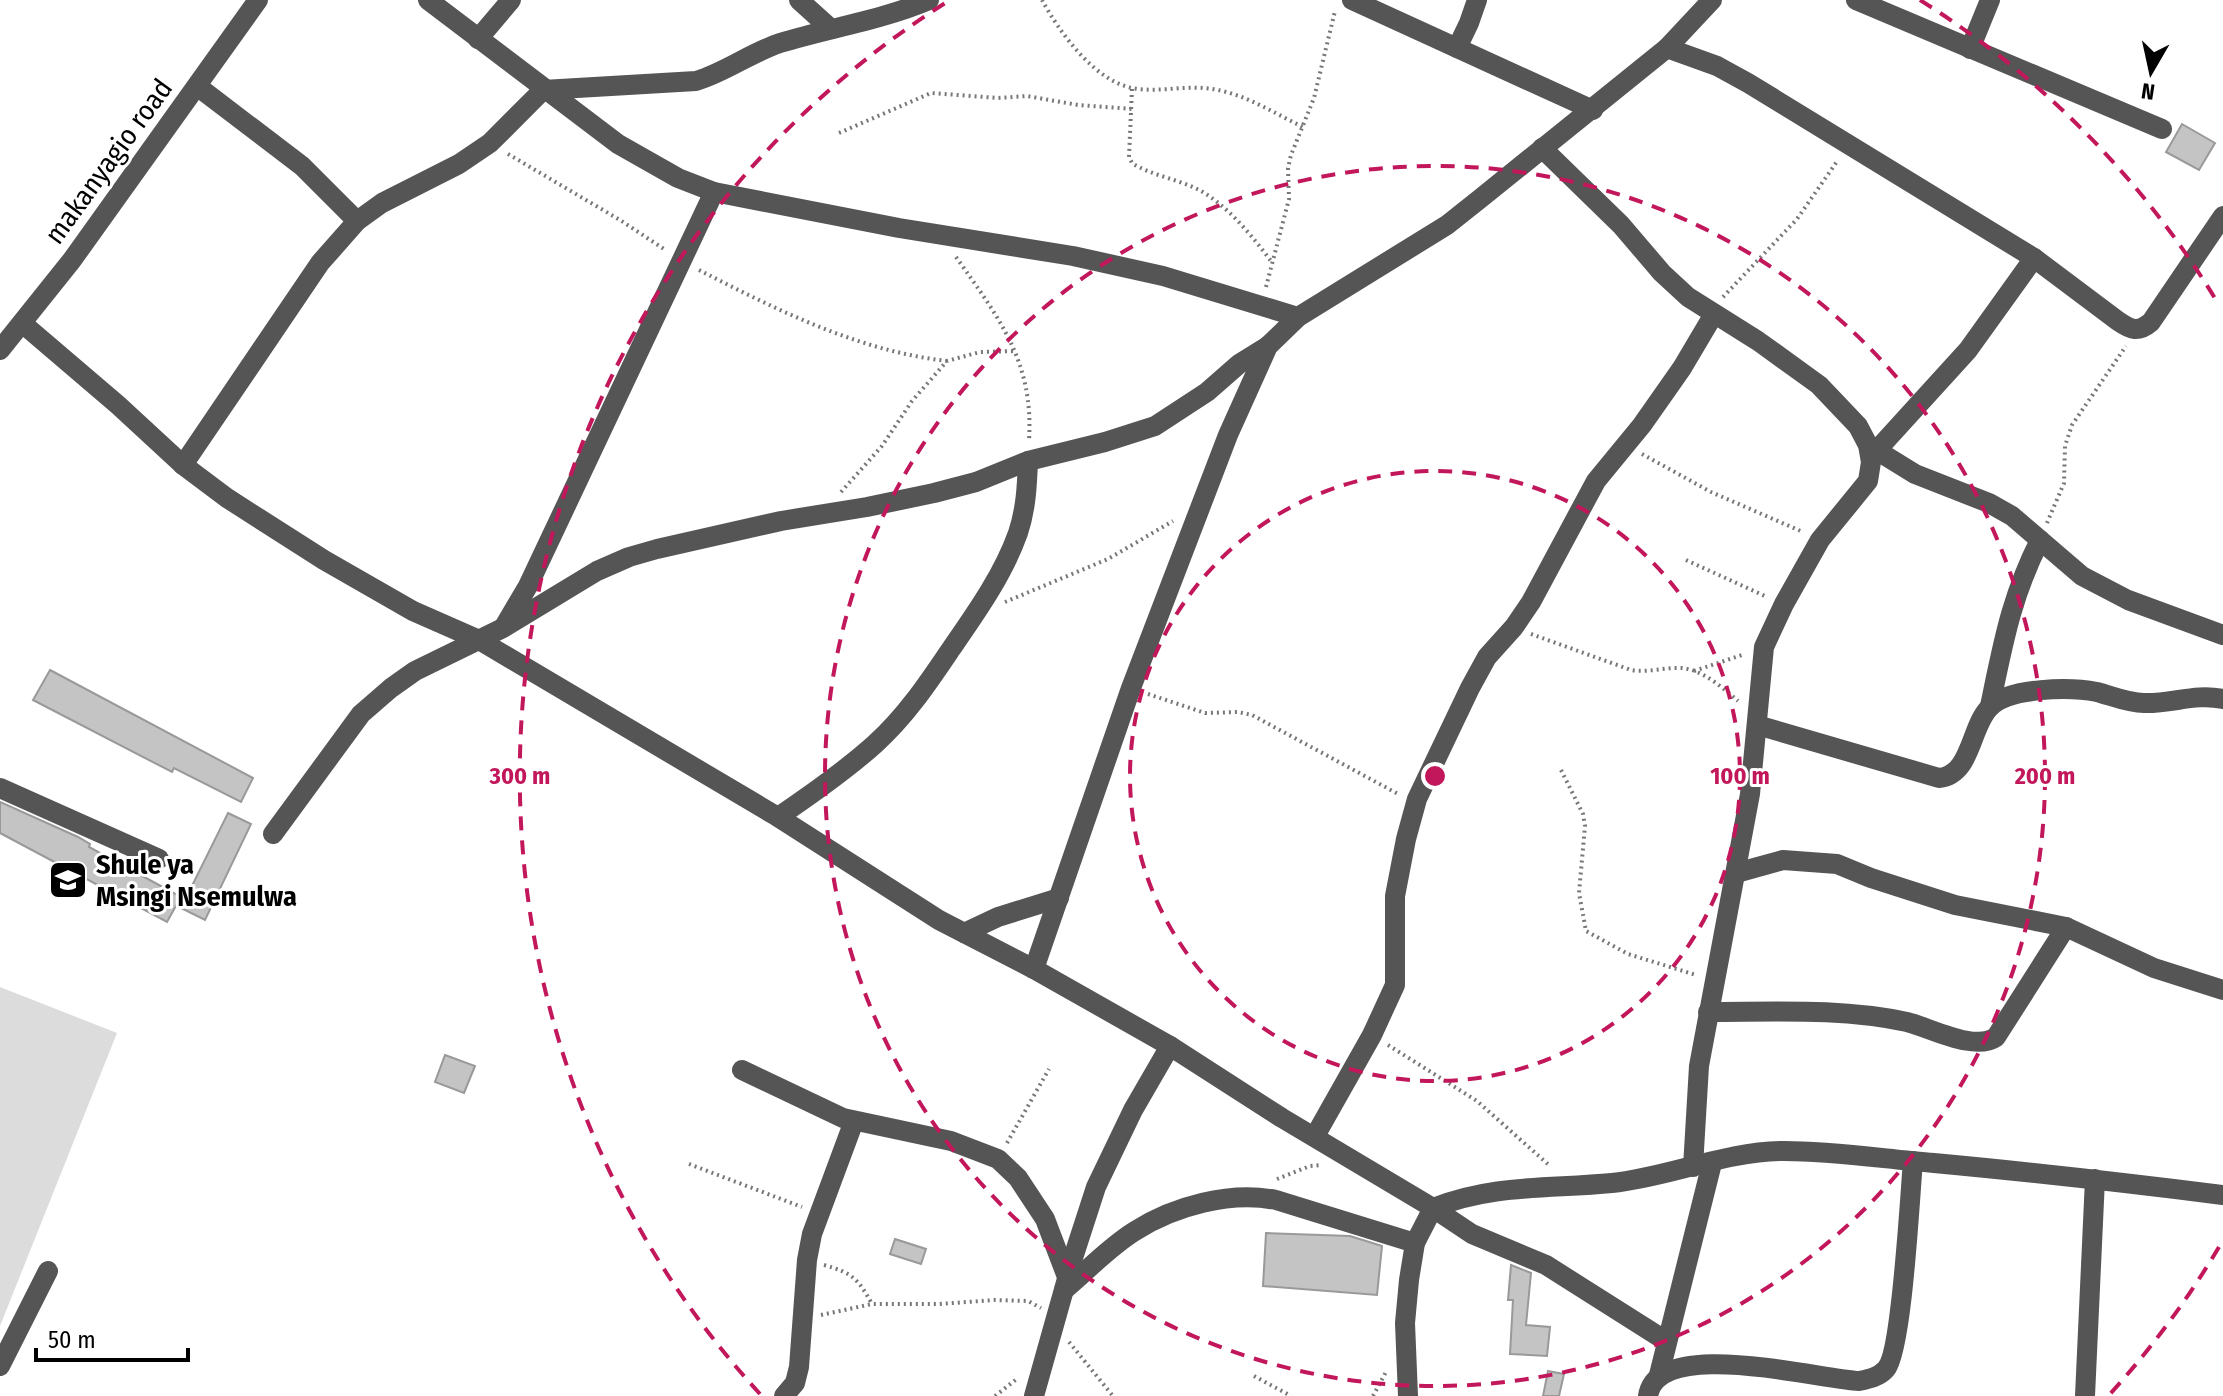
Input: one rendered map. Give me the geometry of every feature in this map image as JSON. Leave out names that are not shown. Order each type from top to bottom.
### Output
[{"type":"street","name":"makanyagio road","points":[[8,334],[72,260],[258,0]]},
{"type":"street","points":[[428,0],[618,144],[678,178],[714,192],[818,214],[1073,256],[1163,276],[1298,317]]},
{"type":"street","points":[[478,39],[511,0]]},
{"type":"street","points":[[799,0],[831,29]]},
{"type":"street","points":[[183,465],[311,276],[357,221],[382,203],[459,164],[490,143],[543,90],[696,81],[714,75],[751,54],[929,0]]},
{"type":"street","points":[[1352,0],[1593,110]]},
{"type":"street","points":[[1457,48],[1477,0]]},
{"type":"street","points":[[273,834],[361,714],[415,671],[503,628],[597,571],[629,557],[781,521],[934,493],[976,482],[1028,461],[1155,426],[1268,346],[1298,317],[1447,225],[1667,48],[1712,0]]},
{"type":"street","points":[[1856,0],[2162,129]]},
{"type":"street","points":[[1970,49],[1990,0]]},
{"type":"street","points":[[1667,48],[1717,66],[1748,83],[2034,258],[2118,321],[2136,330],[2151,322],[2223,216]]},
{"type":"street","points":[[197,86],[302,166],[357,221]]},
{"type":"street","points":[[1542,148],[1621,225],[1662,273],[1688,297],[1758,341],[1819,385],[1858,426],[1873,448],[1915,474],[1989,503],[2012,516],[2082,576],[2128,600],[2223,635]]},
{"type":"street","points":[[503,628],[528,586],[714,192]]},
{"type":"street","points":[[1648,1396],[1649,1388],[1659,1375],[1702,1165],[1699,1066],[1750,794],[1764,647],[1820,540],[1868,481],[1873,448],[1968,350],[2034,258]]},
{"type":"street","points":[[1315,1136],[1372,1035],[1395,985],[1395,896],[1406,839],[1416,804],[1487,657],[1514,627],[1557,557],[1596,481],[1682,368],[1714,314]]},
{"type":"street","points":[[8,334],[118,405],[183,465],[227,498],[324,560],[413,611],[479,640],[778,817],[939,920],[1034,969],[1170,1046],[1492,1244],[1546,1265],[1666,1341]]},
{"type":"street","points":[[1034,969],[1131,688],[1244,395],[1268,346]]},
{"type":"street","points":[[778,817],[836,777],[905,715],[979,609],[1017,536],[1027,496],[1028,461]]},
{"type":"street","points":[[1757,721],[1939,778],[1946,777],[1969,751],[1990,706],[2011,607],[2040,540]]},
{"type":"street","points":[[1990,706],[2020,693],[2058,690],[2094,692],[2140,703],[2164,703],[2194,696],[2223,699]]},
{"type":"street","points":[[0,788],[159,859]]},
{"type":"street","points":[[1736,873],[1783,860],[1828,862],[1955,905],[2066,927],[2154,968],[2223,990]]},
{"type":"street","points":[[964,933],[998,917],[1059,898]]},
{"type":"street","points":[[1708,1012],[1854,1013],[1908,1023],[1970,1042],[1989,1042],[1996,1037],[2066,927]]},
{"type":"street","points":[[1034,1396],[1096,1187],[1133,1110],[1170,1046]]},
{"type":"street","points":[[742,1070],[854,1121],[951,1141],[998,1159],[1018,1178],[1045,1219],[1066,1284]]},
{"type":"street","points":[[784,1396],[795,1383],[799,1367],[807,1260],[812,1234],[854,1121]]},
{"type":"street","points":[[1408,1396],[1405,1323],[1415,1243],[1433,1208],[1470,1194],[1615,1183],[1750,1154],[1782,1151],[2095,1179],[2223,1195]]},
{"type":"street","points":[[1659,1375],[1678,1367],[1724,1363],[1859,1381],[1874,1378],[1889,1367],[1896,1343],[1901,1301],[1913,1161]]},
{"type":"street","points":[[2085,1396],[2095,1179]]},
{"type":"street","points":[[1066,1284],[1143,1226],[1191,1208],[1234,1197],[1255,1196],[1276,1200],[1415,1243]]},
{"type":"street","points":[[0,1366],[48,1271]]},
{"type":"path","points":[[1042,0],[1068,43],[1107,76],[1132,88],[1218,90],[1303,127]]},
{"type":"path","points":[[1262,305],[1289,199],[1288,168],[1291,155],[1314,98],[1338,0]]},
{"type":"path","points":[[1132,88],[1129,157],[1132,163],[1215,201],[1255,240],[1271,261]]},
{"type":"path","points":[[839,133],[931,93],[998,98],[1027,96],[1078,105],[1133,109]]},
{"type":"path","points":[[490,143],[607,212],[682,261],[805,320],[909,357],[947,361],[980,352],[1016,351]]},
{"type":"path","points":[[1688,297],[1722,297],[1728,294],[1797,219],[1848,145]]},
{"type":"path","points":[[940,235],[987,301],[1016,351],[1028,390],[1031,419],[1028,461]]},
{"type":"path","points":[[2040,540],[2064,483],[2065,446],[2072,425],[2136,330]]},
{"type":"path","points":[[822,515],[882,446],[912,401],[947,361]]},
{"type":"path","points":[[1626,445],[1711,492],[1820,540]]},
{"type":"path","points":[[979,609],[1008,601],[1108,559],[1202,503]]},
{"type":"path","points":[[1686,560],[1784,604]]},
{"type":"path","points":[[1514,627],[1631,670],[1646,672],[1682,668],[1694,671],[1724,689],[1757,721]]},
{"type":"path","points":[[1694,671],[1764,647]]},
{"type":"path","points":[[1131,688],[1205,713],[1238,712],[1252,715],[1416,804]]},
{"type":"path","points":[[1561,770],[1583,814],[1585,826],[1579,893],[1586,931],[1653,964],[1714,980]]},
{"type":"path","points":[[1372,1035],[1477,1101],[1573,1186]]},
{"type":"path","points":[[998,1159],[1049,1069]]},
{"type":"path","points":[[1277,1179],[1310,1166],[1356,1161]]},
{"type":"path","points":[[689,1164],[819,1214]]},
{"type":"path","points":[[807,1260],[855,1277],[872,1304]]},
{"type":"path","points":[[803,1319],[872,1304],[1019,1300],[1036,1304],[1057,1322],[1113,1396]]},
{"type":"path","points":[[1254,1376],[1291,1396]]},
{"type":"shaded area","points":[[0,987],[117,1033],[0,1326]]},
{"type":"building","points":[[2182,124],[2215,143],[2199,170],[2166,152]]},
{"type":"building","points":[[50,670],[253,778],[241,802],[174,768],[172,772],[33,700]]},
{"type":"building","points":[[0,802],[78,837],[90,844],[89,847],[181,897],[167,922],[0,833]]},
{"type":"building","points":[[228,813],[251,824],[205,920],[181,908]]},
{"type":"building","points":[[445,1055],[475,1066],[464,1093],[435,1082]]},
{"type":"building","points":[[1266,1233],[1350,1236],[1382,1246],[1377,1295],[1263,1286]]},
{"type":"building","points":[[895,1239],[926,1249],[921,1264],[890,1254]]},
{"type":"building","points":[[1511,1265],[1531,1273],[1526,1325],[1550,1327],[1547,1356],[1510,1354],[1513,1300],[1508,1300]]},
{"type":"building","points":[[1548,1371],[1564,1374],[1559,1396],[1543,1396]]},
{"type":"place","name":"Shule ya Msingi Nsemulwa","points":[[68,880]]}]
